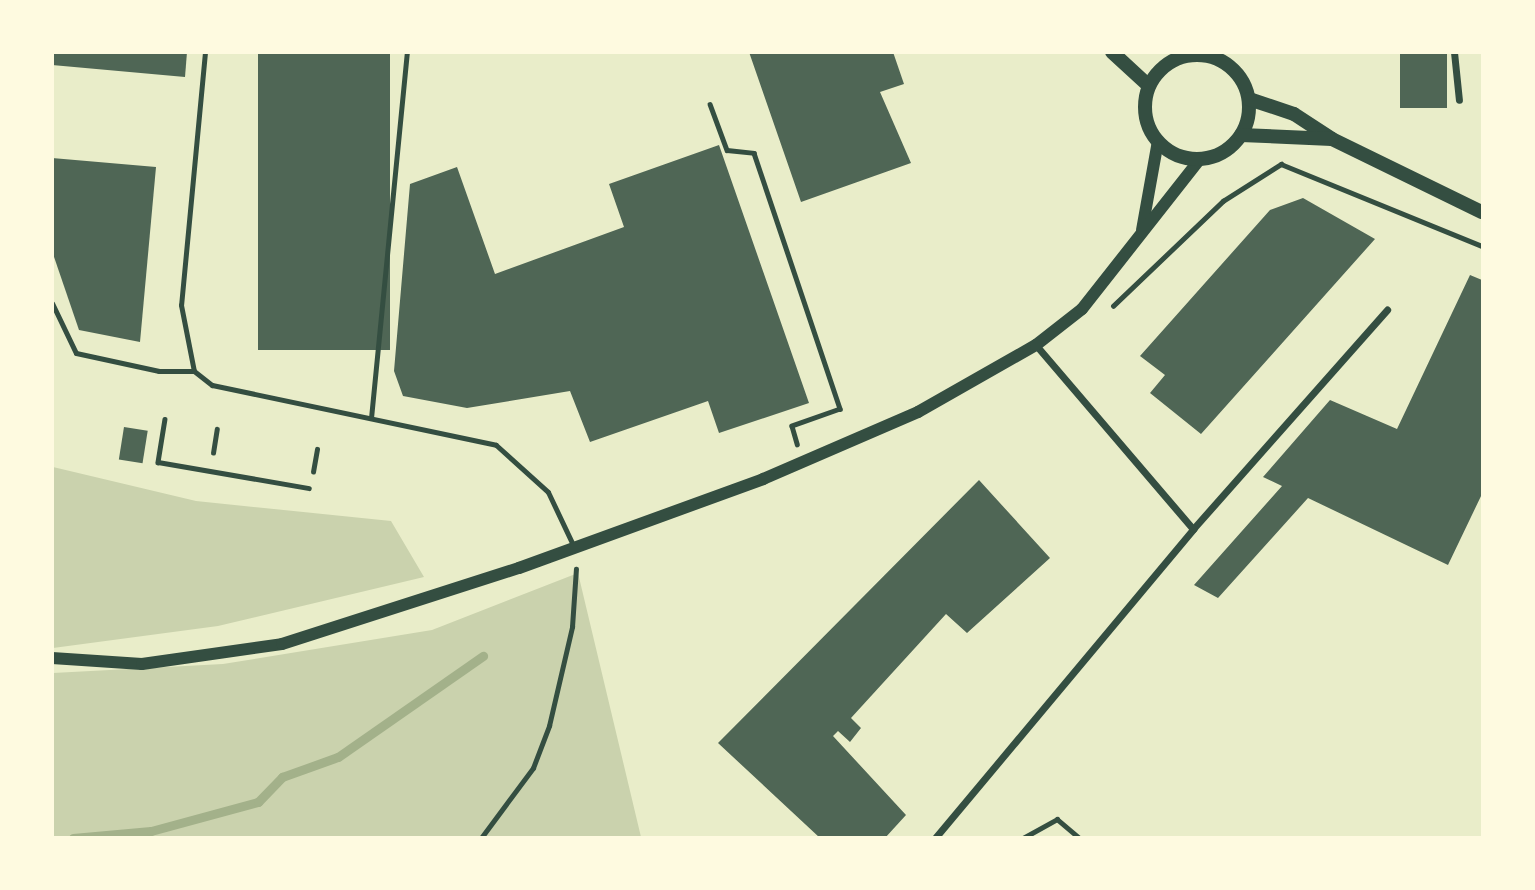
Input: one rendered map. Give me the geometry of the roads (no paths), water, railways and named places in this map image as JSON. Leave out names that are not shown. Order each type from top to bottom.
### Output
[{"type":"main road","points":[[1112,52],[1149,86]]},
{"type":"main road","points":[[1177,55],[1221,60],[1242,80],[1249,99],[1241,135],[1224,152],[1200,159],[1177,155],[1158,141],[1147,121],[1149,86],[1177,55]]},
{"type":"main road","points":[[1249,99],[1294,114],[1332,139],[1482,212]]},
{"type":"main road","points":[[1241,135],[1332,139]]},
{"type":"street","points":[[1454,52],[1459,100]]},
{"type":"street","points":[[1142,230],[1158,141]]},
{"type":"street","points":[[52,658],[142,664],[223,657],[393,610],[802,462],[918,412],[1036,345],[1083,309],[1142,230],[1172,203],[1200,159]]},
{"type":"street","points":[[934,838],[1193,529],[1387,310]]},
{"type":"street","points":[[1036,345],[1193,529]]},
{"type":"lane","points":[[194,371],[181,305],[205,52]]},
{"type":"lane","points":[[371,418],[407,52]]},
{"type":"lane","points":[[52,303],[76,353],[159,370],[194,371],[212,385],[496,445],[548,492],[573,547]]},
{"type":"waterway","points":[[73,838],[151,831],[258,802],[282,777],[338,757],[483,656]]}]
